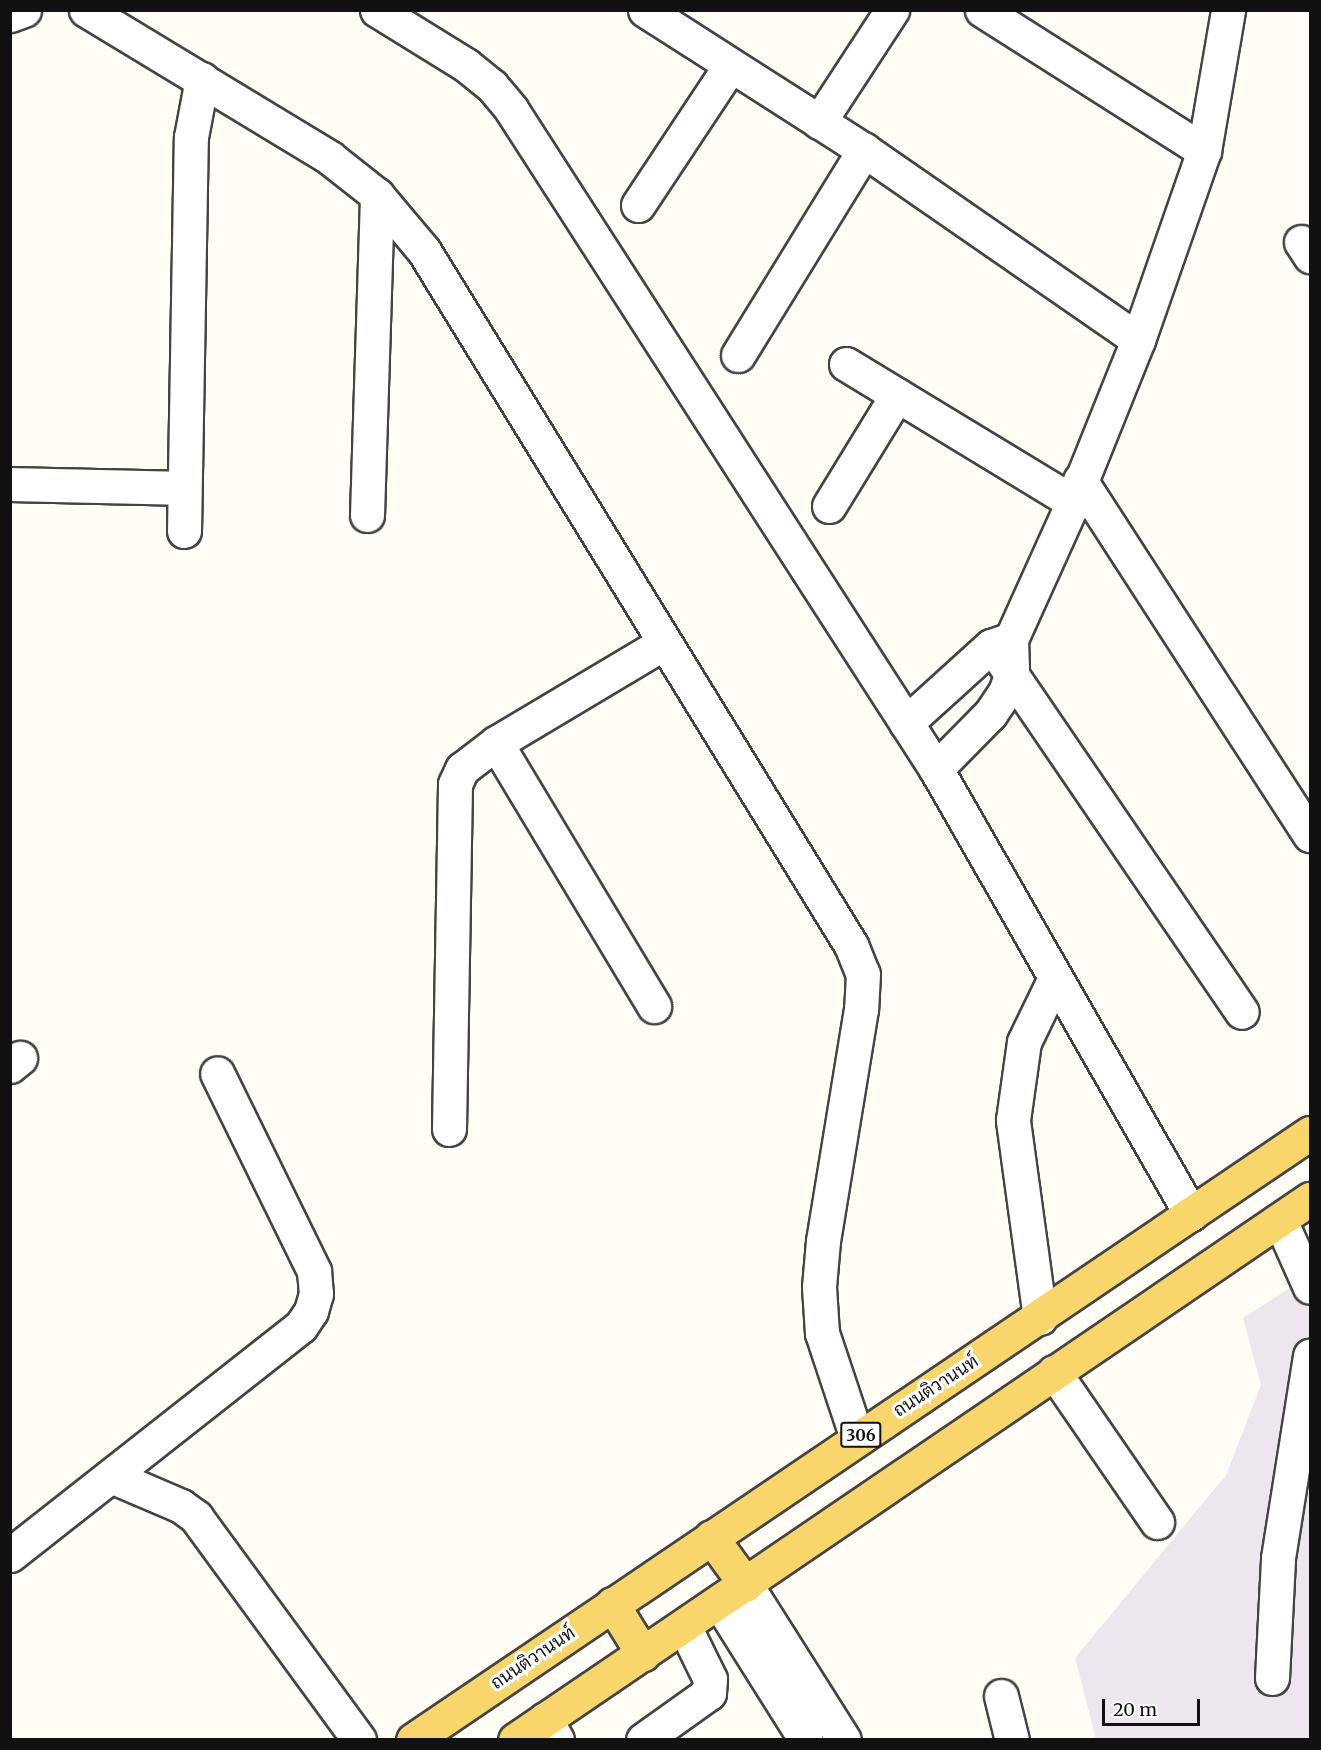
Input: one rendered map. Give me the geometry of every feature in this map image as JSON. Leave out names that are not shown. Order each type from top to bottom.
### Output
[{"type":"main road","name":"ถนนติวานนท์","points":[[413,1740],[1311,1133]]},
{"type":"main road","points":[[515,1740],[551,1729],[643,1654],[1311,1199]]},
{"type":"main road","points":[[711,1537],[733,1594]]},
{"type":"main road","points":[[612,1604],[643,1654]]},
{"type":"street","points":[[10,15],[24,10]]},
{"type":"street","points":[[86,10],[330,158],[377,195],[424,251],[852,945],[863,974],[861,1009],[823,1241],[819,1287],[822,1333],[857,1438]]},
{"type":"street","points":[[377,10],[466,65],[492,86],[511,109],[936,769],[1054,980],[1191,1214]]},
{"type":"street","points":[[645,10],[864,150],[1138,340]]},
{"type":"street","points":[[819,122],[892,10]]},
{"type":"street","points":[[982,10],[1204,151]]},
{"type":"street","points":[[906,723],[1001,642],[1076,491],[1138,340],[1204,151],[1228,10]]},
{"type":"street","points":[[638,205],[730,66]]},
{"type":"street","points":[[184,531],[191,137],[202,79]]},
{"type":"street","points":[[738,355],[864,150]]},
{"type":"street","points":[[367,515],[377,195]]},
{"type":"street","points":[[846,364],[897,395],[1076,491],[1311,835]]},
{"type":"street","points":[[830,506],[897,395]]},
{"type":"street","points":[[10,484],[183,488]]},
{"type":"street","points":[[1001,642],[1012,672],[1242,1012]]},
{"type":"street","points":[[449,1129],[455,784],[462,769],[496,743],[664,643]]},
{"type":"street","points":[[936,769],[999,703],[1012,672]]},
{"type":"street","points":[[496,743],[654,1006]]},
{"type":"street","points":[[1040,1318],[1013,1119],[1024,1042],[1054,980]]},
{"type":"street","points":[[10,1555],[301,1326],[316,1294],[314,1271],[217,1073]]},
{"type":"street","points":[[1280,1220],[1311,1287]]},
{"type":"street","points":[[1272,1678],[1278,1558],[1311,1356]]},
{"type":"street","points":[[1054,1372],[1157,1522]]},
{"type":"street","points":[[111,1476],[181,1506],[196,1517],[359,1740]]},
{"type":"street","points":[[733,1594],[806,1740]]},
{"type":"street","points":[[733,1594],[844,1740]]},
{"type":"street","points":[[643,1740],[709,1693],[710,1679],[684,1626]]},
{"type":"street","points":[[1001,1696],[1012,1740]]},
{"type":"shaded area","points":[[1310,1275],[1310,1739],[1096,1739],[1075,1658],[1226,1475],[1261,1385],[1243,1318]]}]
